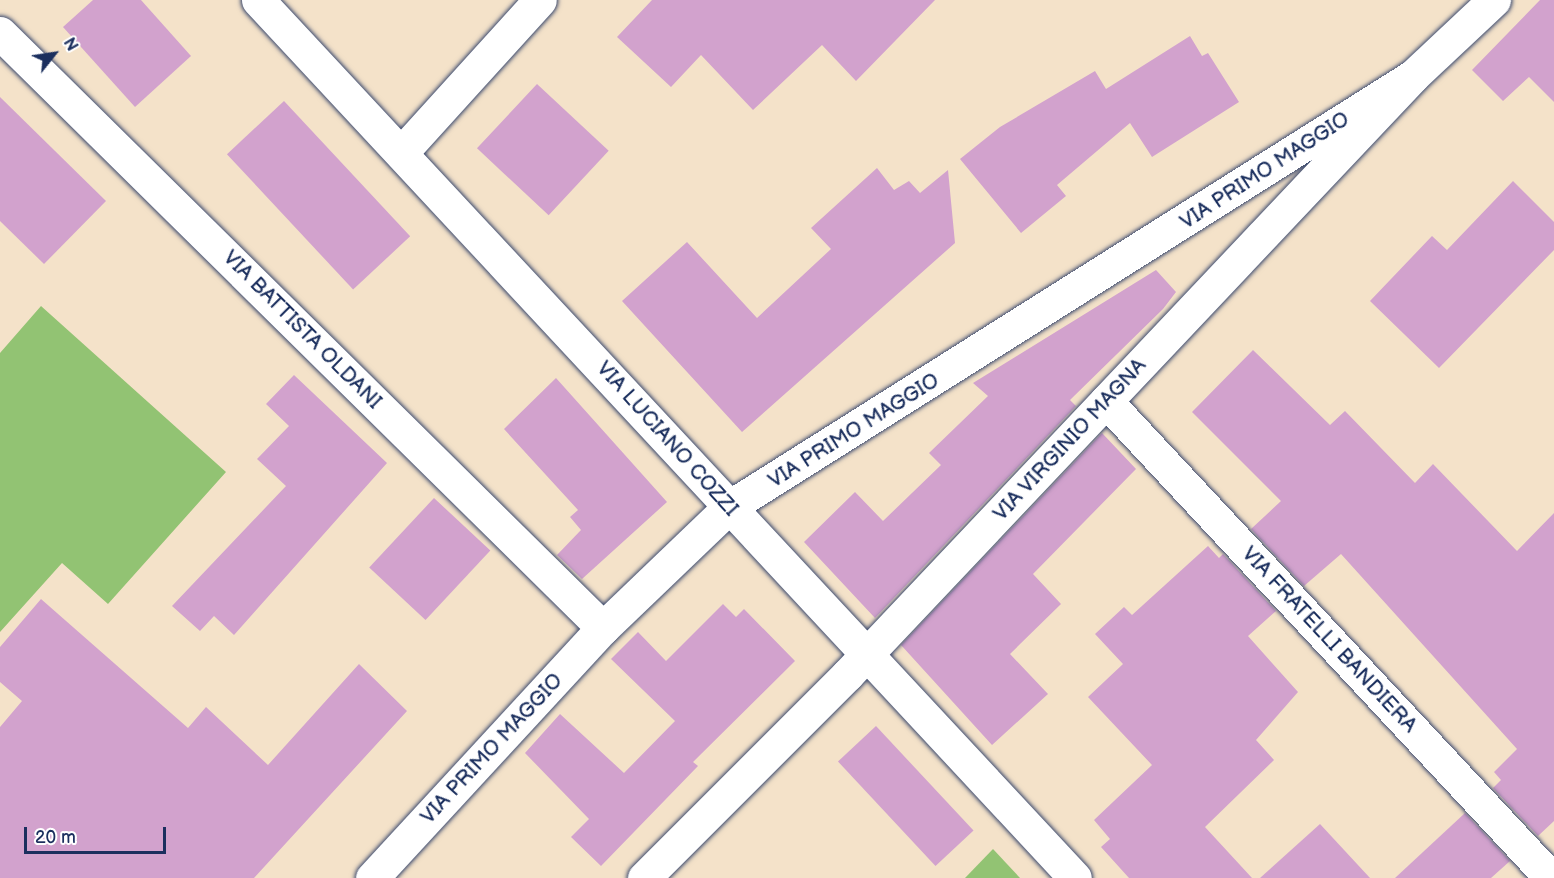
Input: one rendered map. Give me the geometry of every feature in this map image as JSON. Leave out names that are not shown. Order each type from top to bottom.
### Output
[{"type":"street","name":"VIA LUCIANO COZZI","points":[[258,0],[402,152],[1075,878]]},
{"type":"street","points":[[402,152],[540,0]]},
{"type":"street","name":"VIA VIRGINIO MAGNA","points":[[644,878],[867,654],[1413,76],[1494,0]]},
{"type":"street","name":"VIA BATTISTA OLDANI","points":[[0,33],[603,628]]},
{"type":"street","name":"VIA PRIMO MAGGIO","points":[[372,878],[603,628],[729,507],[1413,76]]},
{"type":"street","name":"VIA FRATELLI BANDIERA","points":[[1106,401],[1551,878]]},
{"type":"green space","points":[[41,306],[226,472],[108,604],[62,563],[0,632],[0,353]]},
{"type":"green space","points":[[993,849],[1020,878],[965,878]]},
{"type":"building","points":[[93,0],[141,0],[191,56],[135,107],[63,27]]},
{"type":"building","points":[[652,0],[935,0],[856,81],[822,45],[753,110],[701,55],[671,87],[617,37]]},
{"type":"building","points":[[1540,0],[1554,0],[1554,102],[1529,77],[1503,101],[1472,70]]},
{"type":"building","points":[[1190,36],[1202,56],[1208,53],[1239,102],[1152,157],[1130,123],[1057,185],[1066,196],[1021,233],[960,159],[1000,127],[1095,71],[1106,89]]},
{"type":"building","points":[[537,84],[609,151],[549,215],[477,148]]},
{"type":"building","points":[[0,97],[106,201],[44,264],[0,221]]},
{"type":"building","points":[[284,101],[410,236],[353,289],[227,154]]},
{"type":"building","points":[[877,168],[894,190],[909,181],[920,193],[948,170],[955,243],[742,432],[622,301],[687,242],[757,318],[831,249],[811,228]]},
{"type":"building","points":[[1513,181],[1554,222],[1554,250],[1439,368],[1370,301],[1432,236],[1447,250]]},
{"type":"building","points":[[1156,270],[1176,292],[1163,309],[1070,400],[1076,406],[875,618],[804,542],[855,492],[883,521],[941,465],[929,453],[988,396],[973,383]]},
{"type":"building","points":[[1253,350],[1330,425],[1345,411],[1415,483],[1433,464],[1517,551],[1554,513],[1554,821],[1538,836],[1493,788],[1501,780],[1494,772],[1517,749],[1341,554],[1304,586],[1251,529],[1281,501],[1192,412]]},
{"type":"building","points":[[294,375],[387,463],[234,635],[214,616],[200,631],[172,606],[286,486],[257,459],[289,426],[266,404]]},
{"type":"building","points":[[556,378],[667,502],[582,579],[557,555],[581,530],[570,517],[578,510],[504,429]]},
{"type":"building","points":[[1102,433],[1136,469],[1033,574],[1061,604],[1010,654],[1048,694],[992,745],[901,645]]},
{"type":"building","points":[[434,498],[490,551],[426,620],[369,567]]},
{"type":"building","points":[[1208,546],[1219,558],[1223,554],[1276,611],[1248,636],[1298,692],[1256,740],[1274,760],[1205,827],[1252,878],[1129,878],[1101,847],[1110,839],[1094,820],[1152,765],[1088,697],[1123,664],[1095,634],[1124,607],[1132,615]]},
{"type":"building","points":[[41,599],[188,728],[206,707],[268,765],[359,664],[407,711],[254,878],[0,878],[0,727],[22,701],[0,682],[0,647]]},
{"type":"building","points":[[723,604],[736,617],[744,609],[795,661],[693,762],[698,766],[601,866],[571,837],[589,819],[525,753],[560,714],[624,773],[675,721],[611,659],[638,632],[666,661]]},
{"type":"building","points":[[876,726],[974,831],[935,866],[838,761]]},
{"type":"building","points":[[1465,813],[1510,861],[1491,878],[1395,878]]},
{"type":"building","points":[[1320,824],[1370,878],[1260,878]]}]
